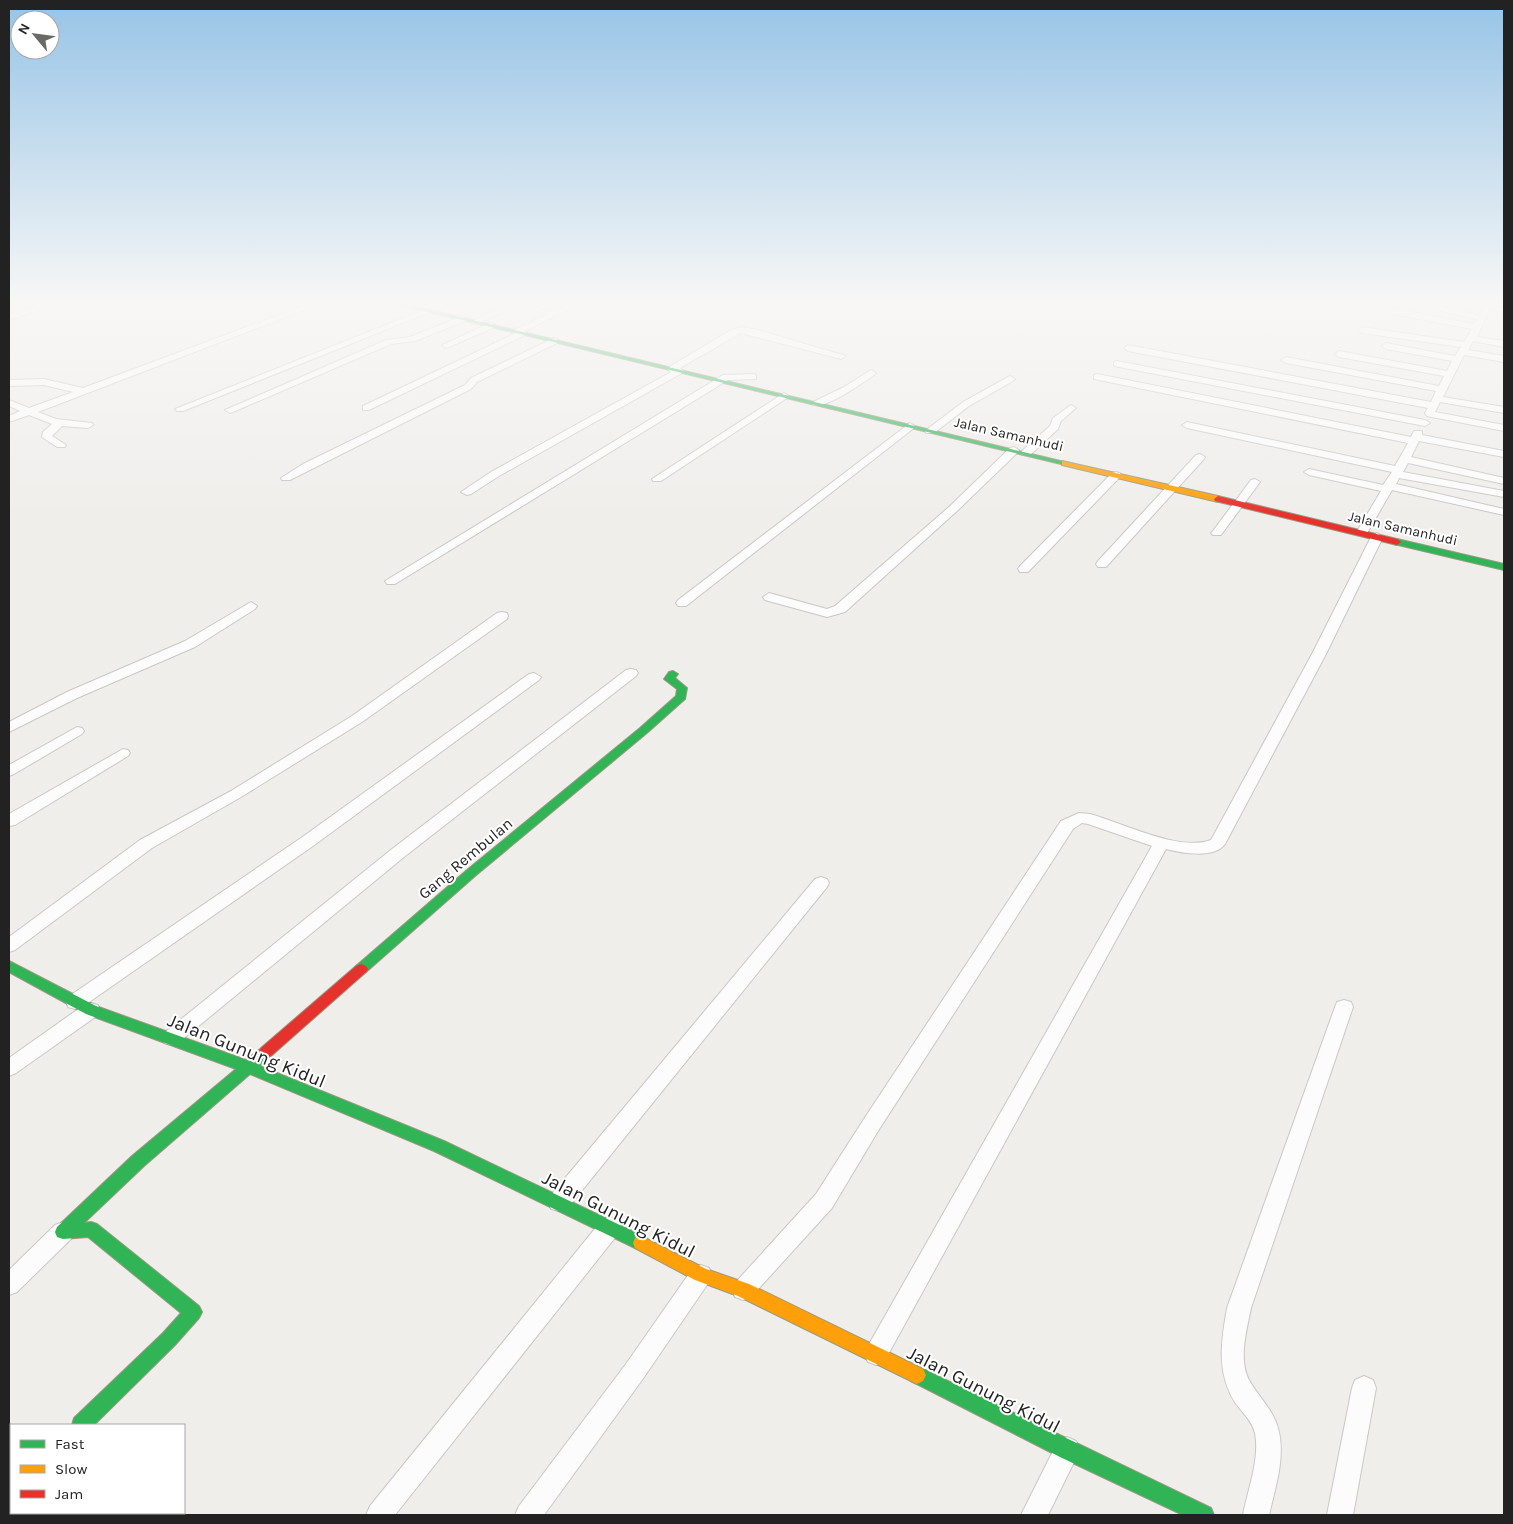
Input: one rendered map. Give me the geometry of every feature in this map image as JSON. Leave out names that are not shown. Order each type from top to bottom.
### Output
[{"type":"street","points":[[9,419],[131,373]]},
{"type":"street","points":[[180,409],[272,373]]},
{"type":"street","points":[[230,410],[316,373]]},
{"type":"street","points":[[366,408],[438,373]]},
{"type":"street","points":[[286,478],[468,387],[474,380],[488,373]]},
{"type":"street","points":[[467,492],[671,373]]},
{"type":"street","name":"Jalan Samanhudi","points":[[690,373],[1504,567]]},
{"type":"street","points":[[816,404],[847,389],[871,373]]},
{"type":"street","points":[[1186,373],[1434,406],[1504,410]]},
{"type":"street","points":[[1261,373],[1434,406]]},
{"type":"street","points":[[1328,373],[1504,428]]},
{"type":"street","points":[[1362,534],[1434,406],[1449,374],[1444,373]]},
{"type":"street","points":[[391,581],[720,380],[729,376],[753,377]]},
{"type":"street","points":[[1097,378],[1415,439],[1504,454]]},
{"type":"street","points":[[930,430],[966,404],[1010,379]]},
{"type":"street","points":[[9,383],[44,382],[83,391]]},
{"type":"street","points":[[657,479],[784,396]]},
{"type":"street","points":[[9,404],[59,423],[88,425]]},
{"type":"street","points":[[1026,453],[1054,427],[1056,420],[1071,408]]},
{"type":"street","points":[[59,423],[47,434],[47,437],[61,445]]},
{"type":"street","points":[[1187,425],[1504,494]]},
{"type":"street","points":[[682,603],[910,426]]},
{"type":"street","points":[[769,597],[827,613],[840,609],[954,509],[1014,450]]},
{"type":"street","points":[[1102,564],[1200,457]]},
{"type":"street","points":[[1405,460],[1504,482]]},
{"type":"street","points":[[1309,472],[1504,512]]},
{"type":"street","points":[[1024,569],[1116,475]]},
{"type":"street","points":[[1217,533],[1255,482]]},
{"type":"street","points":[[743,1290],[824,1200],[1067,825],[1079,818],[1090,819],[1188,850],[1210,848],[1217,844],[1320,654],[1377,537]]},
{"type":"street","points":[[9,728],[72,695],[190,644],[251,606]]},
{"type":"street","points":[[9,946],[146,844],[236,794],[357,719],[502,616]]},
{"type":"street","points":[[171,1038],[398,853],[631,672]]},
{"type":"street","name":"Gang Rembulan","points":[[248,1067],[463,880],[681,697],[682,688],[669,679],[673,674]]},
{"type":"street","points":[[9,1068],[83,1006],[232,892],[307,842],[534,677]]},
{"type":"street","points":[[9,771],[77,731]]},
{"type":"street","points":[[9,821],[123,753]]},
{"type":"street","points":[[876,1354],[1162,842]]},
{"type":"street","points":[[559,1202],[821,883]]},
{"type":"street","name":"Jalan Gunung Kidul","points":[[9,966],[83,1006],[248,1067],[440,1146],[610,1227],[701,1275],[743,1290],[876,1354],[1067,1450],[1204,1515]]},
{"type":"street","points":[[1256,1515],[1270,1449],[1267,1431],[1257,1409],[1245,1396],[1235,1378],[1232,1344],[1239,1308],[1344,1006]]},
{"type":"street","points":[[9,1285],[138,1161],[248,1067]]},
{"type":"street","points":[[379,1515],[610,1227]]},
{"type":"street","points":[[63,1232],[91,1229],[193,1312],[169,1339],[82,1424]]},
{"type":"street","points":[[528,1515],[634,1372],[701,1275]]},
{"type":"street","points":[[1340,1515],[1364,1388]]},
{"type":"street","points":[[1034,1515],[1067,1450]]},
{"type":"traffic: fast","points":[[688,373],[1065,463]]},
{"type":"traffic: fast","points":[[1397,542],[1504,567]]},
{"type":"traffic: fast","points":[[361,969],[471,873],[644,730],[681,697],[682,688],[669,679],[673,674]]},
{"type":"traffic: fast","points":[[9,966],[91,1010],[248,1067],[439,1146],[641,1243]]},
{"type":"traffic: fast","points":[[82,1424],[169,1339],[193,1312],[91,1229],[63,1232],[138,1161],[266,1052]]},
{"type":"traffic: fast","points":[[917,1375],[1067,1450],[1204,1515]]},
{"type":"traffic: slow","points":[[1065,463],[1218,499]]},
{"type":"traffic: slow","points":[[641,1243],[701,1275],[743,1290],[917,1375]]},
{"type":"traffic: jam","points":[[1218,499],[1397,542]]},
{"type":"traffic: jam","points":[[266,1052],[361,969]]}]
